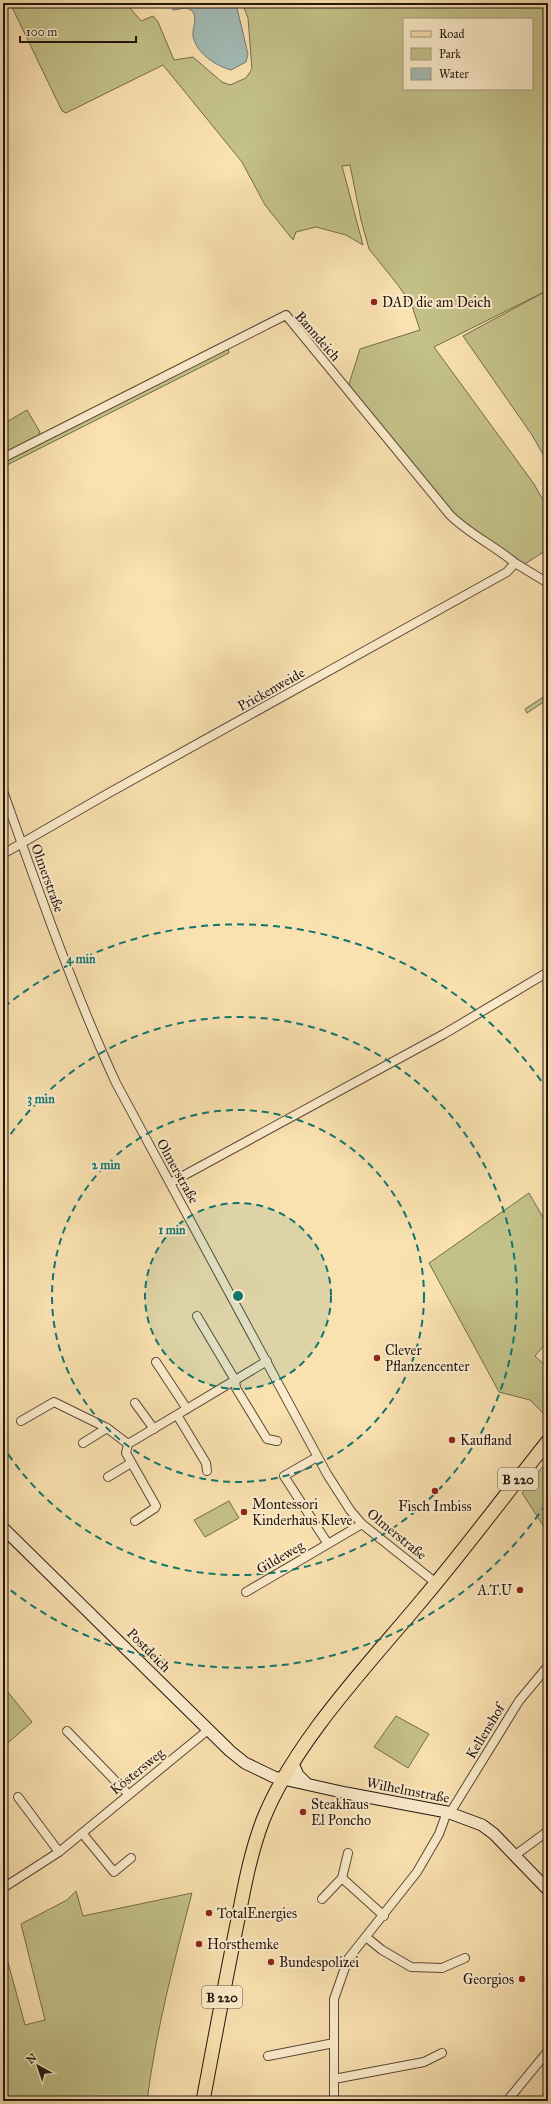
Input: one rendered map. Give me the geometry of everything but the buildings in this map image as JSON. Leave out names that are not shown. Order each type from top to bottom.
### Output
[{"type":"main road","name":"B 220","points":[[203,2101],[250,1859],[264,1819],[284,1779],[340,1698],[436,1583],[548,1441]]},
{"type":"main road","name":"Postdeich","points":[[3,1528],[230,1751],[246,1763],[274,1777],[284,1779]]},
{"type":"main road","points":[[293,1764],[298,1775],[307,1784]]},
{"type":"main road","name":"Wilhelmstraße","points":[[284,1779],[449,1812],[482,1825],[494,1834],[548,1890]]},
{"type":"street","name":"Banndeich","points":[[3,458],[286,316],[450,515],[458,523],[502,552],[515,563]]},
{"type":"street","points":[[515,563],[548,583]]},
{"type":"street","name":"Prickenweide","points":[[3,854],[507,572],[515,563]]},
{"type":"street","name":"Olmerstraße","points":[[3,791],[89,1023],[116,1083],[267,1361],[317,1457],[336,1490],[362,1524],[436,1583]]},
{"type":"street","points":[[170,1183],[418,1048],[548,972]]},
{"type":"street","points":[[197,1316],[235,1380],[236,1388],[267,1439],[277,1441]]},
{"type":"street","points":[[135,1520],[156,1506],[126,1453],[128,1444],[267,1361]]},
{"type":"street","points":[[156,1362],[187,1409]]},
{"type":"street","points":[[21,1421],[54,1402],[107,1428],[128,1444]]},
{"type":"street","points":[[135,1403],[154,1429]]},
{"type":"street","points":[[177,1415],[206,1463],[207,1471]]},
{"type":"street","points":[[84,1443],[107,1428]]},
{"type":"street","name":"Gildeweg","points":[[317,1457],[284,1476],[328,1544]]},
{"type":"street","points":[[108,1477],[131,1463]]},
{"type":"street","name":"Gildeweg","points":[[246,1592],[362,1524]]},
{"type":"street","name":"Kellenshof","points":[[334,2101],[334,1999],[348,1959],[384,1916],[417,1872],[439,1834],[449,1812],[519,1701],[548,1666]]},
{"type":"street","name":"Köstersweg","points":[[3,1888],[59,1852],[208,1730]]},
{"type":"street","points":[[67,1731],[128,1795]]},
{"type":"street","points":[[18,1797],[59,1852]]},
{"type":"street","points":[[514,1856],[548,1831]]},
{"type":"street","points":[[82,1833],[114,1872],[130,1858]]},
{"type":"street","points":[[322,1899],[342,1878],[348,1853]]},
{"type":"street","points":[[342,1878],[384,1916]]},
{"type":"street","points":[[366,1937],[382,1950],[411,1967],[442,1968],[464,1958]]},
{"type":"street","points":[[268,2056],[334,2043]]},
{"type":"street","points":[[507,2101],[548,2051]]},
{"type":"street","points":[[334,2079],[424,2062],[442,2053]]},
{"type":"green space","points":[[10,3],[129,3],[131,9],[141,21],[153,16],[158,22],[174,60],[193,57],[222,82],[230,85],[246,78],[252,69],[248,18],[242,3],[548,3],[548,290],[434,347],[534,484],[548,509],[548,549],[525,564],[457,519],[350,389],[349,384],[360,349],[420,330],[412,306],[398,285],[369,249],[361,220],[350,165],[342,166],[363,245],[346,235],[316,227],[296,232],[293,240],[265,205],[242,162],[163,65],[66,113],[62,111]]},
{"type":"green space","points":[[548,290],[548,463],[532,435],[463,336]]},
{"type":"green space","points":[[228,348],[229,353],[3,467],[3,461]]},
{"type":"green space","points":[[27,410],[40,432],[38,437],[3,455],[3,424]]},
{"type":"green space","points":[[548,694],[548,699],[527,713],[525,709]]},
{"type":"green space","points":[[529,1193],[548,1226],[548,1341],[535,1356],[548,1368],[548,1418],[530,1400],[499,1392],[429,1263]]},
{"type":"green space","points":[[548,1460],[548,1533],[522,1493]]},
{"type":"green space","points":[[229,1501],[239,1518],[205,1537],[194,1520]]},
{"type":"green space","points":[[3,1686],[32,1722],[3,1747]]},
{"type":"green space","points":[[396,1716],[429,1734],[408,1768],[374,1747]]},
{"type":"green space","points":[[76,1891],[83,1916],[192,1893],[160,2022],[147,2101],[3,2101],[3,1944],[25,2025],[45,2020],[21,1924],[67,1900]]},
{"type":"water","points":[[170,3],[233,3],[237,8],[248,54],[246,62],[231,70],[213,62],[202,53],[195,42],[193,33],[195,15],[191,10],[186,8],[173,10]]},
{"type":"place","name":"DAD die am Deich","points":[[374,302]]},
{"type":"place","name":"Clever Pflanzencenter","points":[[377,1358]]},
{"type":"place","name":"Kaufland","points":[[452,1440]]},
{"type":"place","name":"Fisch Imbiss","points":[[435,1491]]},
{"type":"place","name":"Montessori Kinderhaus Kleve","points":[[244,1512]]},
{"type":"place","name":"A.T.U","points":[[520,1590]]},
{"type":"place","name":"Steakhaus El Poncho","points":[[303,1812]]},
{"type":"place","name":"TotalEnergies","points":[[209,1913]]},
{"type":"place","name":"Horsthemke","points":[[199,1944]]},
{"type":"place","name":"Bundespolizei","points":[[271,1962]]},
{"type":"place","name":"Georgios","points":[[522,1979]]}]
